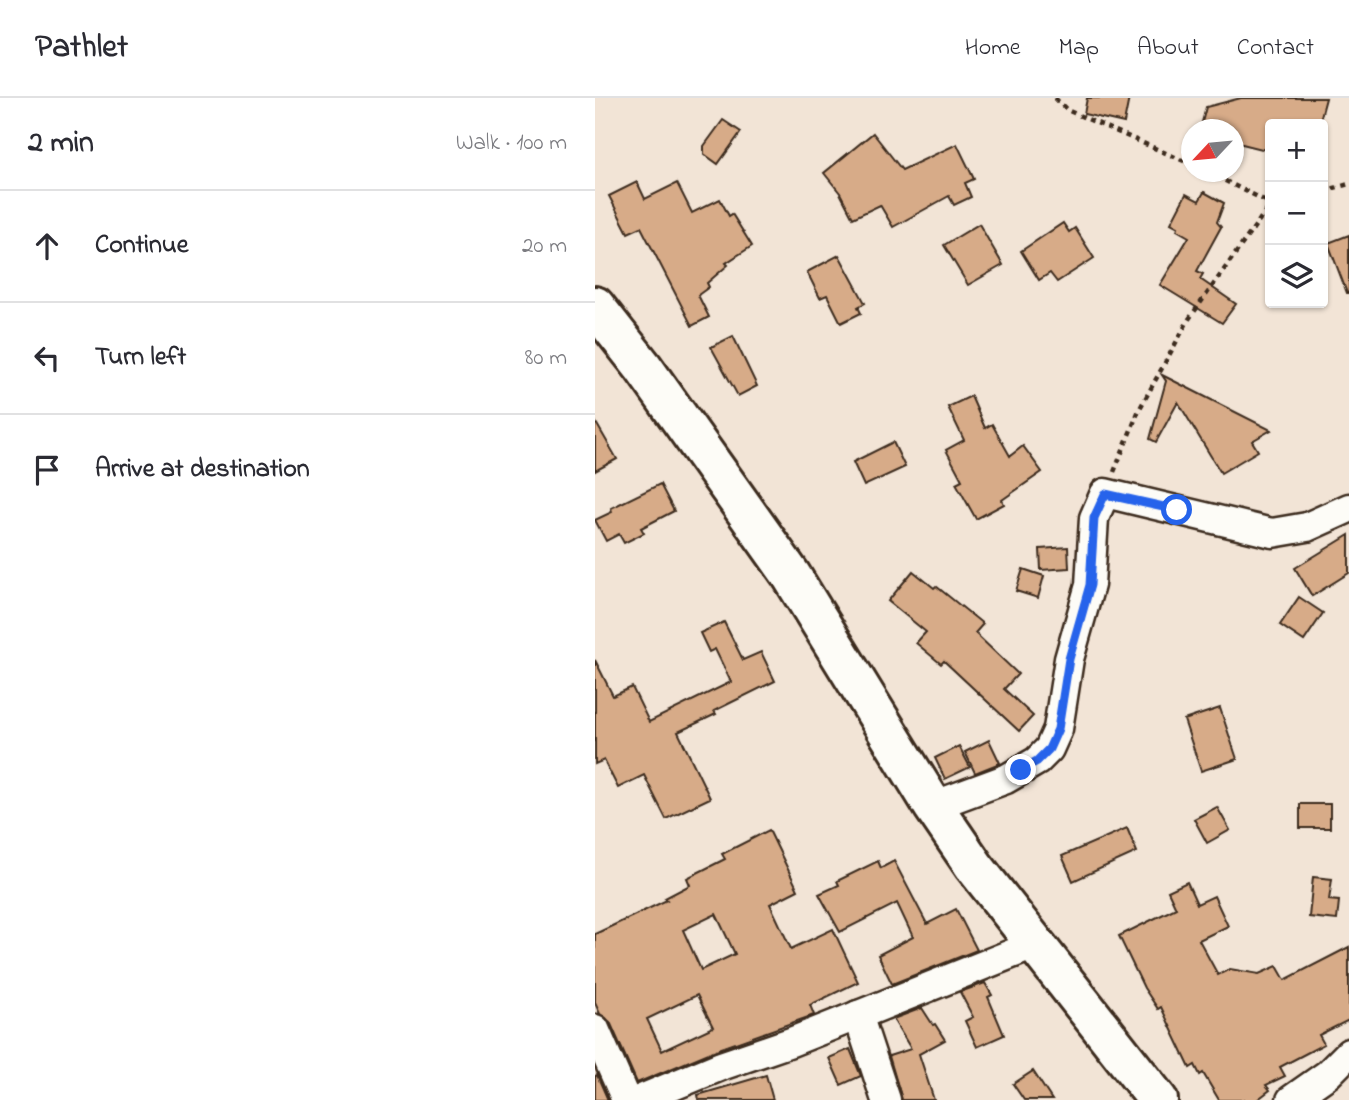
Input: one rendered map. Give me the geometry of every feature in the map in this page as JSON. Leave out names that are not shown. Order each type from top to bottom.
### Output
[{"type":"highway","points":[[595,306],[643,367],[791,575],[933,806],[974,866],[1158,1100]]},
{"type":"street","points":[[933,806],[1006,779],[1037,761],[1049,749],[1058,729],[1069,659],[1090,585],[1094,518],[1105,494],[1272,533],[1307,527],[1349,508]]},
{"type":"street","points":[[639,1100],[1034,945]]},
{"type":"street","points":[[858,1015],[886,1100]]},
{"type":"street","points":[[595,1029],[626,1100]]},
{"type":"street","points":[[1291,1100],[1328,1074],[1349,1053]]},
{"type":"path","points":[[1055,98],[1067,110],[1181,159]]},
{"type":"path","points":[[1227,182],[1265,201]]},
{"type":"path","points":[[1328,190],[1349,184]]},
{"type":"path","points":[[1105,494],[1139,410],[1189,319],[1265,211]]},
{"type":"building","points":[[1087,98],[1129,98],[1124,123],[1084,114]]},
{"type":"building","points":[[1241,98],[1326,98],[1320,119],[1265,119],[1265,150],[1244,144],[1244,119],[1203,119],[1206,107]]},
{"type":"building","points":[[723,120],[741,132],[718,164],[704,154],[704,146]]},
{"type":"building","points":[[873,133],[902,170],[957,144],[974,179],[965,183],[971,197],[954,205],[949,196],[893,227],[880,205],[853,218],[840,193],[824,173]]},
{"type":"building","points":[[637,182],[645,199],[677,183],[692,213],[720,199],[729,216],[732,214],[752,246],[726,263],[728,265],[707,283],[709,287],[698,295],[709,317],[692,326],[641,227],[628,233],[609,196]]},
{"type":"building","points":[[1204,192],[1224,203],[1217,222],[1221,227],[1197,271],[1203,274],[1200,279],[1236,304],[1222,323],[1160,285],[1189,237],[1171,223],[1186,194],[1199,201]]},
{"type":"building","points":[[1063,223],[1069,232],[1075,228],[1094,258],[1057,282],[1050,273],[1039,280],[1021,251]]},
{"type":"building","points":[[979,224],[1003,265],[968,285],[944,245]]},
{"type":"building","points":[[1349,235],[1349,293],[1347,293],[1328,243]]},
{"type":"building","points":[[839,255],[865,303],[858,307],[861,313],[841,323],[827,295],[820,298],[807,272]]},
{"type":"building","points":[[733,336],[757,386],[738,396],[711,347]]},
{"type":"building","points":[[1162,375],[1271,430],[1252,441],[1258,451],[1221,473],[1178,402],[1156,442],[1150,439],[1166,381]]},
{"type":"building","points":[[971,396],[985,428],[992,424],[1010,456],[1023,446],[1042,472],[1002,500],[1004,504],[976,519],[956,483],[962,480],[946,450],[964,440],[948,407]]},
{"type":"building","points":[[595,421],[617,459],[595,471]]},
{"type":"building","points":[[893,442],[905,467],[864,486],[853,462]]},
{"type":"building","points":[[660,484],[674,511],[641,528],[644,533],[624,543],[619,534],[606,541],[595,520],[612,512],[611,508]]},
{"type":"building","points":[[1349,535],[1349,573],[1312,596],[1295,568]]},
{"type":"building","points":[[1068,547],[1069,568],[1041,570],[1040,549]]},
{"type":"building","points":[[1023,569],[1044,576],[1038,598],[1016,591]]},
{"type":"building","points":[[913,571],[983,624],[975,633],[1018,674],[1004,689],[1033,716],[1019,731],[944,661],[941,664],[916,643],[926,632],[888,601]]},
{"type":"building","points":[[1299,597],[1323,613],[1304,641],[1280,625]]},
{"type":"building","points":[[724,622],[743,660],[761,652],[775,681],[678,732],[710,798],[666,819],[644,775],[618,788],[604,760],[595,764],[595,660],[613,696],[632,687],[649,722],[731,682],[715,649],[709,652],[700,633]]},
{"type":"building","points":[[1220,708],[1237,759],[1201,771],[1184,720]]},
{"type":"building","points":[[989,740],[1000,763],[975,773],[965,752]]},
{"type":"building","points":[[959,746],[970,767],[945,779],[935,758]]},
{"type":"building","points":[[1300,804],[1330,804],[1330,828],[1300,828]]},
{"type":"building","points":[[1217,807],[1230,830],[1207,843],[1194,819]]},
{"type":"building","points":[[1127,828],[1137,852],[1073,881],[1062,856]]},
{"type":"building","points":[[769,830],[798,890],[770,904],[791,949],[833,929],[858,982],[810,1005],[814,1015],[716,1050],[637,1083],[610,1022],[600,1014],[595,1003],[595,934],[667,900],[665,898],[690,885],[687,878],[725,859],[722,854]],"holes":[[[716,914],[735,954],[701,970],[683,930]],[[697,995],[713,1027],[662,1051],[647,1019]]]},
{"type":"building","points":[[878,861],[881,868],[894,861],[927,924],[956,909],[977,950],[892,984],[878,955],[913,937],[897,903],[840,932],[819,894],[839,885],[837,881]]},
{"type":"building","points":[[1313,877],[1332,879],[1329,900],[1339,901],[1337,920],[1309,917]]},
{"type":"building","points":[[1187,882],[1197,904],[1214,896],[1228,926],[1199,940],[1218,975],[1230,969],[1259,974],[1277,966],[1285,980],[1349,947],[1349,1020],[1319,1035],[1324,1044],[1280,1067],[1285,1076],[1266,1085],[1270,1090],[1257,1100],[1219,1100],[1203,1073],[1200,1075],[1195,1065],[1190,1068],[1161,1007],[1158,1009],[1144,988],[1119,936],[1176,908],[1168,891]]},
{"type":"building","points":[[985,983],[992,995],[988,997],[1004,1035],[977,1047],[965,1021],[973,1017],[960,992]]},
{"type":"building","points":[[922,1008],[945,1040],[919,1054],[934,1100],[902,1100],[889,1056],[911,1049],[893,1019]]},
{"type":"building","points":[[850,1049],[861,1076],[841,1085],[829,1058]]},
{"type":"building","points":[[1033,1071],[1052,1100],[1024,1100],[1013,1084]]},
{"type":"building","points":[[597,1075],[608,1100],[595,1100]]},
{"type":"building","points":[[766,1075],[773,1100],[699,1100],[698,1095]]},
{"type":"route","points":[[1021,770],[1037,761],[1049,749],[1058,729],[1069,659],[1090,585],[1094,518],[1105,494],[1177,510]]}]
